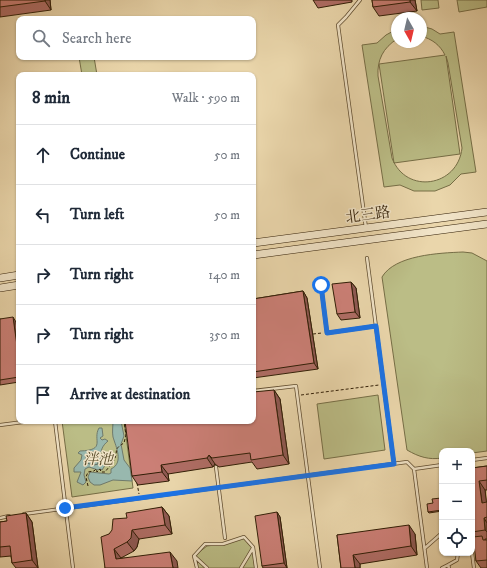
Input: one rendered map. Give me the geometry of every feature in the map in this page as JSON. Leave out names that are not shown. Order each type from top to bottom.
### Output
[{"type":"main road","name":"北三路","points":[[256,244],[487,212]]},
{"type":"main road","name":"北三路","points":[[256,254],[487,224]]},
{"type":"main road","points":[[0,278],[16,275]]},
{"type":"main road","points":[[0,288],[16,285]]},
{"type":"lane","points":[[360,0],[338,24],[366,228]]},
{"type":"lane","points":[[367,258],[394,464]]},
{"type":"lane","points":[[321,285],[327,333],[376,326]]},
{"type":"lane","points":[[256,391],[296,386],[320,568]]},
{"type":"lane","points":[[0,425],[16,423]]},
{"type":"lane","points":[[55,424],[73,568]]},
{"type":"lane","points":[[475,460],[487,458]]},
{"type":"lane","points":[[22,514],[407,462],[414,469],[427,568]]},
{"type":"lane","points":[[414,469],[439,465]]},
{"type":"lane","points":[[216,467],[225,538]]},
{"type":"lane","points":[[0,518],[14,516]]},
{"type":"lane","points":[[424,548],[439,536]]},
{"type":"lane","points":[[194,556],[205,544],[223,544],[244,537],[253,547],[256,568]]},
{"type":"lane","points":[[241,568],[253,547]]},
{"type":"lane","points":[[194,556],[196,568]]},
{"type":"lane","points":[[194,556],[207,568]]},
{"type":"lane","points":[[442,568],[449,567],[456,560],[457,556]]},
{"type":"lane","points":[[472,556],[474,568]]},
{"type":"path","points":[[313,334],[327,333]]},
{"type":"path","points":[[298,396],[384,384]]},
{"type":"path","points":[[88,486],[86,477],[88,472],[96,469],[97,472],[100,469],[101,472],[105,472],[114,460],[116,450],[124,443],[126,435],[124,424]]},
{"type":"path","points":[[137,483],[139,499]]},
{"type":"green space","points":[[421,0],[438,0],[439,8],[422,10]]},
{"type":"green space","points":[[457,0],[487,0],[487,7],[459,12]]},
{"type":"green space","points":[[427,28],[440,34],[454,32],[476,172],[461,174],[450,185],[435,191],[414,191],[400,185],[384,187],[362,45],[377,43],[391,32],[391,44],[382,55],[379,64],[445,55],[441,48],[427,38]],"holes":[[[446,56],[462,148],[458,161],[451,171],[442,178],[431,182],[419,181],[408,178],[399,170],[395,163],[460,154]],[[379,65],[394,161],[392,158],[378,76]]]},
{"type":"green space","points":[[80,60],[94,60],[96,72],[82,72]]},
{"type":"green space","points":[[442,253],[472,253],[487,261],[487,451],[475,453],[475,448],[439,448],[439,459],[437,459],[420,456],[407,450],[382,277],[388,270],[407,260]]},
{"type":"green space","points":[[378,395],[385,450],[324,459],[317,404]]},
{"type":"green space","name":"泮池","points":[[62,424],[124,424],[133,488],[72,497]]},
{"type":"green space","points":[[244,537],[253,547],[256,568],[196,568],[194,556],[207,546],[223,544]]},
{"type":"water","points":[[113,424],[122,424],[124,436],[121,444],[124,460],[130,468],[132,481],[113,480],[100,485],[94,485],[90,482],[88,477],[90,472],[109,474],[111,473],[111,469],[117,463],[118,454],[113,435]]},
{"type":"water","points":[[99,428],[102,428],[103,436],[100,438],[108,441],[102,449],[101,459],[108,461],[102,470],[89,467],[85,469],[84,475],[86,482],[83,485],[77,482],[81,472],[74,472],[74,468],[81,460],[82,455],[78,453],[80,451],[93,449],[96,446],[97,432]]},
{"type":"building","points":[[0,0],[45,0],[45,1],[0,7]]},
{"type":"building","points":[[372,0],[410,0],[410,2],[373,7]]},
{"type":"building","points":[[351,282],[355,312],[337,314],[332,284]]},
{"type":"building","points":[[303,291],[314,363],[256,372],[256,299]]},
{"type":"building","points":[[13,317],[16,338],[16,377],[0,380],[0,319]]},
{"type":"building","points":[[274,390],[283,455],[251,460],[250,453],[212,458],[209,455],[207,458],[161,465],[162,472],[132,476],[125,424],[256,424],[256,392]]},
{"type":"building","points":[[487,466],[487,480],[479,481],[482,503],[487,502],[487,517],[484,518],[485,530],[475,532],[475,484],[475,468]]},
{"type":"building","points":[[439,498],[439,510],[428,512],[427,504],[433,503],[432,499]]},
{"type":"building","points":[[162,507],[165,525],[132,530],[131,538],[114,549],[116,559],[170,552],[173,568],[105,568],[101,537],[109,534],[112,530],[113,519],[127,518],[126,513]]},
{"type":"building","points":[[277,512],[284,563],[262,566],[255,516]]},
{"type":"building","points":[[26,513],[32,560],[12,563],[10,546],[0,547],[0,522],[7,521],[6,516]]},
{"type":"building","points":[[409,525],[411,546],[353,555],[355,568],[341,568],[337,535]]},
{"type":"building","points":[[482,536],[483,540],[487,540],[487,560],[476,561],[475,537]]},
{"type":"route","points":[[65,508],[394,464],[376,326],[327,333],[321,285]]}]
